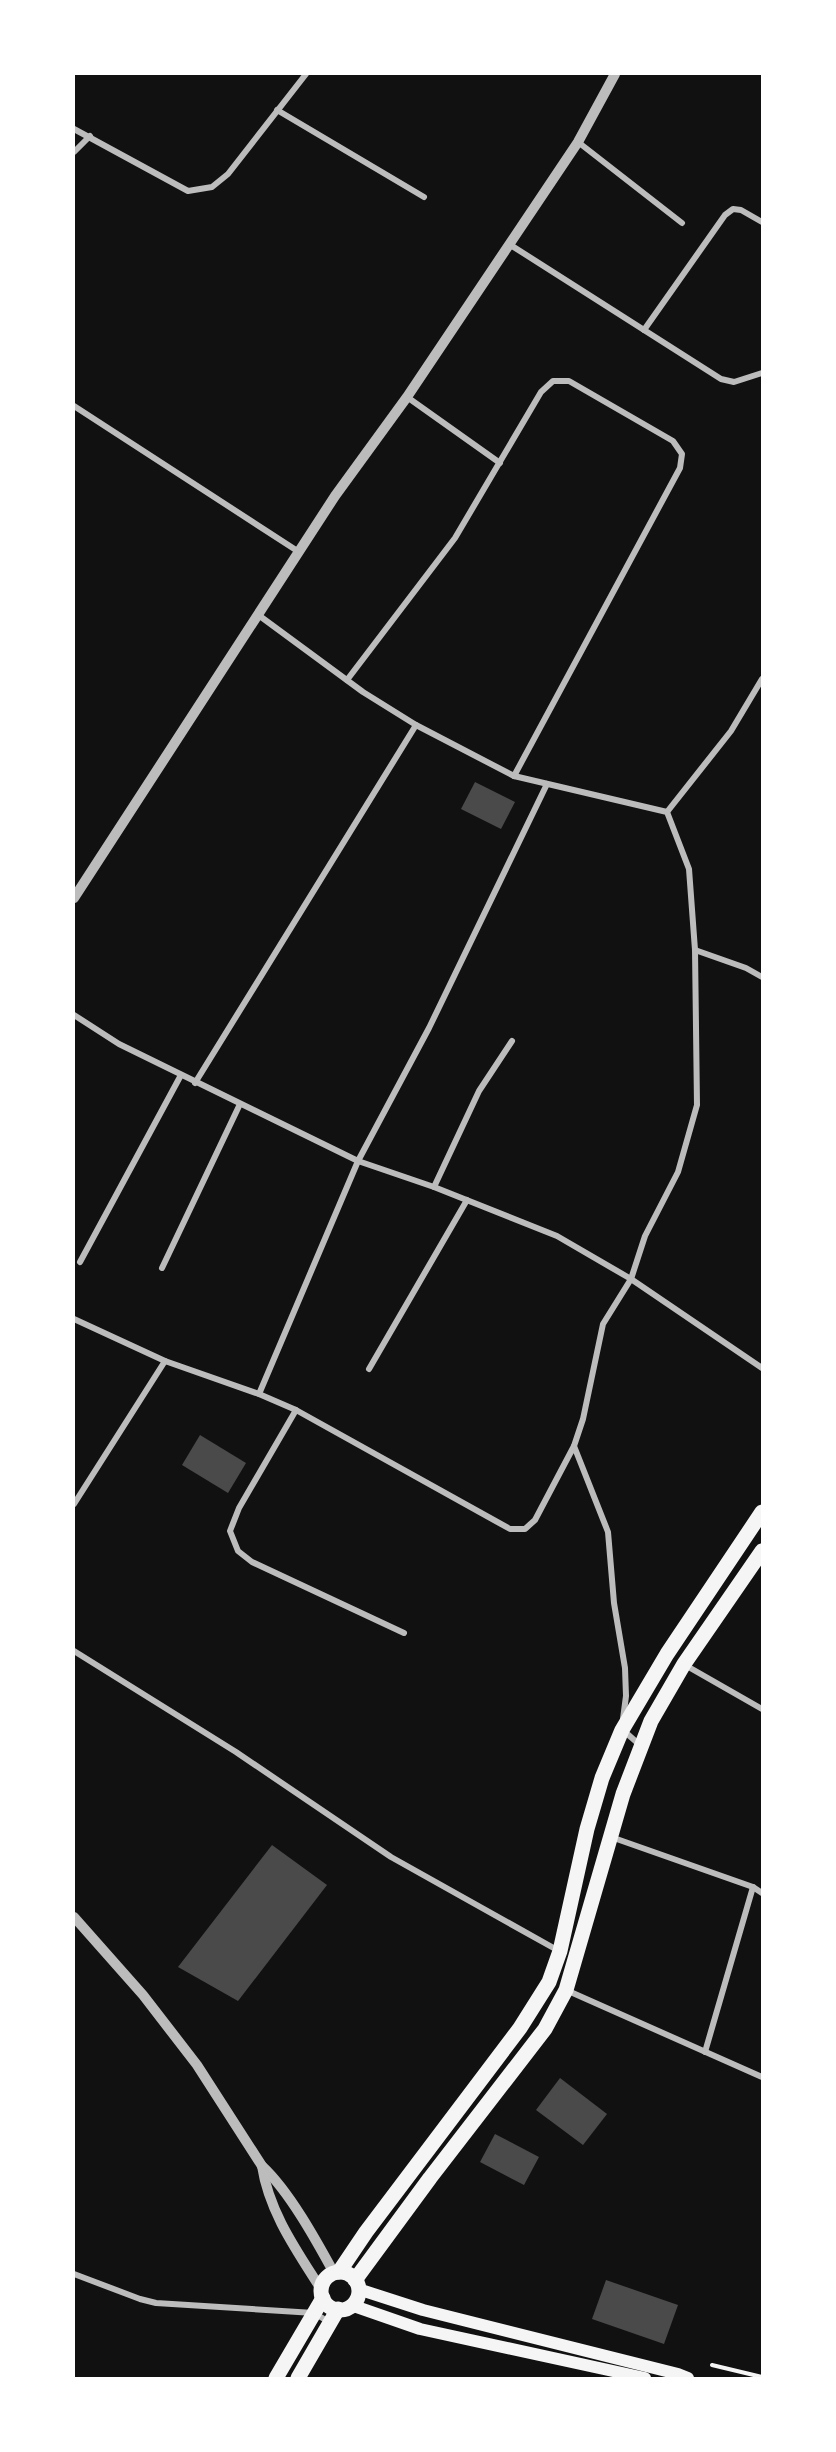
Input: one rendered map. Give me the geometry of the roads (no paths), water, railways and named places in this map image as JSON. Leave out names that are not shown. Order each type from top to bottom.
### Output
[{"type":"main road","points":[[276,2379],[314,2313],[325,2279],[337,2272],[520,2028],[549,1982],[560,1951],[590,1819],[602,1778],[622,1730],[667,1654],[762,1512]]},
{"type":"main road","points":[[298,2379],[339,2312],[357,2298],[357,2284],[430,2178],[545,2029],[566,1990],[623,1794],[651,1721],[684,1664],[762,1551]]},
{"type":"main road","points":[[337,2272],[351,2276],[357,2284],[423,2310],[666,2371],[688,2379]]},
{"type":"main road","points":[[322,2294],[326,2304],[339,2312],[645,2379]]},
{"type":"street","points":[[74,129],[188,191],[212,187],[228,174],[306,74]]},
{"type":"street","points":[[74,898],[335,496],[407,397],[578,142],[615,74]]},
{"type":"street","points":[[277,110],[424,197]]},
{"type":"street","points":[[74,152],[90,136]]},
{"type":"street","points":[[578,142],[682,223]]},
{"type":"street","points":[[645,330],[725,215],[733,209],[741,210],[762,222]]},
{"type":"street","points":[[509,244],[721,380],[734,382],[762,373]]},
{"type":"street","points":[[346,680],[455,538],[541,392],[553,381],[569,381],[673,441],[682,454],[680,468],[514,776]]},
{"type":"street","points":[[407,397],[500,463]]},
{"type":"street","points":[[74,406],[299,552]]},
{"type":"street","points":[[257,614],[346,680],[416,725],[514,776],[667,813]]},
{"type":"street","points":[[667,813],[731,731],[762,679]]},
{"type":"street","points":[[195,1083],[416,725]]},
{"type":"street","points":[[260,1394],[358,1161],[429,1028],[547,784]]},
{"type":"street","points":[[74,1319],[165,1360],[260,1394],[296,1410],[510,1529],[525,1529],[535,1521],[574,1446],[583,1419],[603,1324],[631,1279],[645,1236],[678,1172],[697,1105],[696,950],[689,869],[667,813]]},
{"type":"street","points":[[696,950],[746,968],[762,977]]},
{"type":"street","points":[[74,1015],[119,1044],[358,1161],[434,1187],[557,1236],[631,1279],[762,1368]]},
{"type":"street","points":[[434,1187],[478,1091],[512,1041]]},
{"type":"street","points":[[80,1262],[181,1075]]},
{"type":"street","points":[[162,1268],[240,1104]]},
{"type":"street","points":[[369,1369],[467,1200]]},
{"type":"street","points":[[74,1504],[165,1360]]},
{"type":"street","points":[[296,1410],[239,1508],[230,1531],[238,1551],[252,1562],[404,1633]]},
{"type":"street","points":[[574,1446],[608,1532],[614,1603],[625,1668],[626,1696],[622,1730],[641,1747]]},
{"type":"street","points":[[74,1651],[236,1752],[391,1857],[560,1951]]},
{"type":"street","points":[[684,1664],[762,1708]]},
{"type":"street","points":[[611,1837],[753,1887],[762,1893]]},
{"type":"street","points":[[705,2052],[753,1887]]},
{"type":"street","points":[[74,1917],[143,1995],[197,2065],[262,2166],[276,2180],[337,2272]]},
{"type":"street","points":[[566,1990],[762,2077]]},
{"type":"street","points":[[262,2166],[265,2186],[288,2237],[322,2294]]},
{"type":"street","points":[[74,2274],[140,2300],[156,2303],[314,2313],[339,2312]]}]
